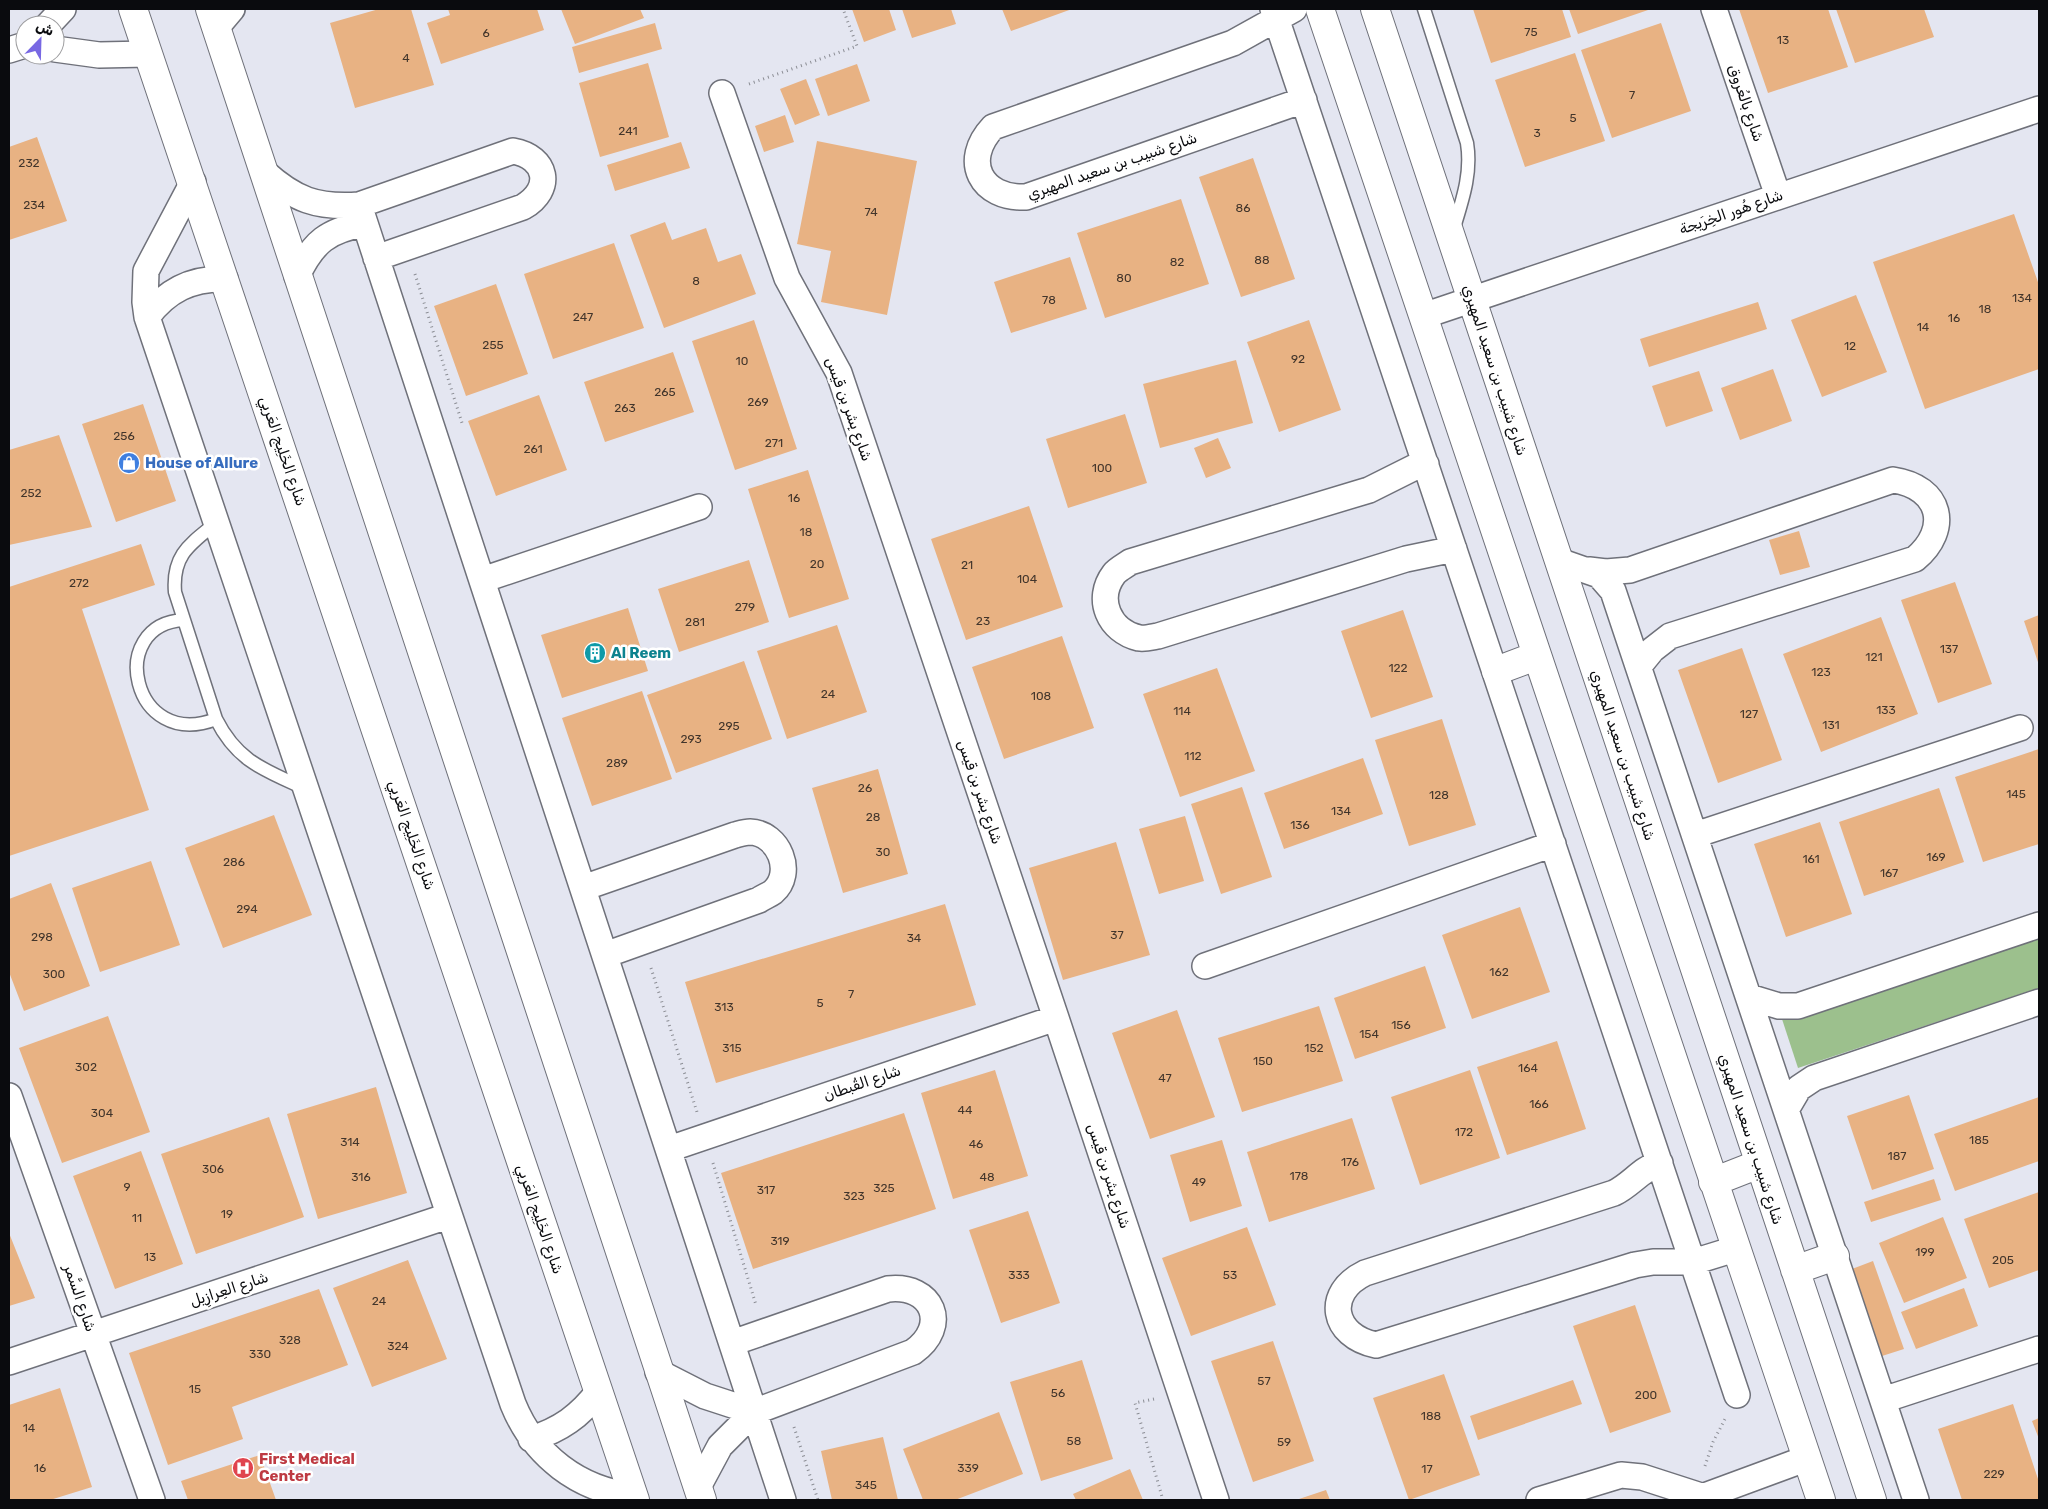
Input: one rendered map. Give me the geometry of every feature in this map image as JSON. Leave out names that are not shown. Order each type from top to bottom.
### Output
[{"type":"main road","name":"شارع الخَلِيج العَربِي","points":[[133,9],[193,182],[635,1498]]},
{"type":"main road","points":[[1320,9],[1820,1500]]},
{"type":"main road","name":"شارع شبيب بن سعيد المهيري","points":[[1375,9],[1872,1500]]},
{"type":"main road","points":[[219,15],[264,172],[297,276],[658,1372],[700,1494]]},
{"type":"main road","points":[[1496,671],[1536,656]]},
{"type":"main road","points":[[1713,1182],[1759,1164]]},
{"type":"main road","points":[[1795,1270],[1835,1256]]},
{"type":"street","name":"شارع بالعُروق","points":[[1714,9],[1778,196]]},
{"type":"street","points":[[1281,12],[1304,100],[1737,1395]]},
{"type":"street","name":"شارع شبيب بن سعيد المهيري","points":[[1281,12],[1234,43],[993,127],[982,138],[977,153],[978,168],[985,182],[996,193],[1011,198],[1026,197],[1304,100]]},
{"type":"street","points":[[65,50],[98,55],[148,54]]},
{"type":"street","name":"شارع بِشر بن قَيس","points":[[722,93],[787,278],[839,373],[1216,1500]]},
{"type":"street","name":"شارع هُور الخِرَيجة","points":[[1423,316],[2039,108]]},
{"type":"street","points":[[297,276],[307,255],[322,238],[343,228],[362,215],[513,151],[527,153],[537,162],[543,174],[542,188],[535,200],[523,207],[376,258]]},
{"type":"street","points":[[264,172],[284,190],[307,201],[362,215]]},
{"type":"street","name":"شارع الخَلِيج العَربِي","points":[[193,182],[146,271],[145,302],[148,317],[448,1216],[513,1404],[531,1439],[568,1474],[591,1486],[635,1498]]},
{"type":"street","points":[[362,215],[783,1500]]},
{"type":"street","points":[[148,317],[156,305],[180,286],[210,278],[225,279]]},
{"type":"street","points":[[1426,464],[1413,468],[1369,490],[1130,562],[1115,572],[1106,587],[1105,604],[1111,621],[1124,633],[1141,638],[1158,636],[1415,557],[1454,549]]},
{"type":"street","points":[[1588,570],[1606,572],[1630,570],[1893,480],[1910,482],[1923,491],[1933,504],[1937,519],[1935,535],[1927,549],[1915,558],[1670,636],[1652,650],[1639,666]]},
{"type":"street","points":[[482,580],[699,506]]},
{"type":"street","points":[[1559,561],[1599,575],[1613,591],[1916,1500]]},
{"type":"street","points":[[1695,836],[2020,728]]},
{"type":"street","points":[[583,888],[735,835],[750,832],[766,836],[778,847],[784,862],[782,878],[773,892],[759,900],[605,955]]},
{"type":"street","points":[[1205,966],[1553,844]]},
{"type":"street","points":[[1749,997],[1779,1006],[1798,1006],[2039,925]]},
{"type":"street","points":[[1786,1110],[1799,1088],[1814,1078],[2039,1002]]},
{"type":"street","name":"شارع القُبطان","points":[[669,1149],[1056,1018]]},
{"type":"street","name":"شارع السَّمر","points":[[9,1096],[152,1500]]},
{"type":"street","points":[[1660,1163],[1641,1172],[1624,1188],[1614,1193],[1351,1279],[1342,1291],[1338,1306],[1340,1321],[1348,1333],[1361,1342],[1376,1345],[1644,1263],[1693,1262],[1735,1249]]},
{"type":"street","name":"شارع العِرازِيل","points":[[9,1362],[448,1216]]},
{"type":"street","points":[[700,1494],[720,1446],[754,1412],[913,1352],[925,1344],[932,1331],[933,1316],[928,1302],[917,1292],[903,1288],[888,1289],[732,1343]]},
{"type":"street","points":[[1883,1400],[2039,1349]]},
{"type":"street","points":[[658,1372],[704,1396],[754,1412]]},
{"type":"street","points":[[531,1439],[562,1426],[576,1417],[598,1392]]},
{"type":"street","points":[[1539,1500],[1612,1476],[1632,1475],[1654,1490],[1699,1498],[1805,1459]]},
{"type":"lane","points":[[1424,9],[1468,143],[1470,158],[1466,187],[1451,238]]},
{"type":"lane","points":[[216,523],[184,551],[177,565],[175,592],[216,719],[224,735],[242,756],[265,771],[305,788]]},
{"type":"lane","points":[[184,620],[172,620],[151,631],[143,644],[138,658],[137,673],[140,687],[146,701],[156,712],[182,726],[206,723],[216,719]]},
{"type":"path","points":[[722,93],[857,46],[843,9]]},
{"type":"path","points":[[1705,1467],[1713,1442],[1737,1395]]},
{"type":"path","points":[[786,1400],[818,1500]]},
{"type":"green space","points":[[2039,926],[2039,988],[1798,1068],[1781,1016]]},
{"type":"building","points":[[379,9],[411,9],[434,85],[355,108],[330,23]]},
{"type":"building","points":[[448,9],[537,9],[544,30],[441,64],[427,23],[450,15]]},
{"type":"building","points":[[561,9],[640,9],[644,18],[575,44]]},
{"type":"building","points":[[852,9],[889,9],[896,30],[864,42]]},
{"type":"building","points":[[902,9],[951,9],[956,24],[912,38]]},
{"type":"building","points":[[1002,9],[1072,9],[1011,31]]},
{"type":"building","points":[[1473,9],[1562,9],[1571,37],[1491,63]]},
{"type":"building","points":[[1569,9],[1651,9],[1578,34]]},
{"type":"building","points":[[1739,9],[1828,9],[1848,67],[1768,93]]},
{"type":"building","points":[[1836,9],[1924,9],[1934,37],[1855,63]]},
{"type":"building","points":[[655,23],[662,49],[579,73],[572,47]]},
{"type":"building","points":[[1661,23],[1691,111],[1612,138],[1581,50]]},
{"type":"building","points":[[1575,53],[1605,141],[1525,167],[1495,80]]},
{"type":"building","points":[[648,63],[669,137],[600,157],[579,83]]},
{"type":"building","points":[[857,64],[870,101],[828,116],[815,79]]},
{"type":"building","points":[[806,79],[820,115],[795,125],[780,89]]},
{"type":"building","points":[[785,115],[794,142],[764,152],[755,126]]},
{"type":"building","points":[[37,137],[67,221],[9,240],[9,147]]},
{"type":"building","points":[[817,141],[917,161],[887,315],[821,302],[831,251],[797,244]]},
{"type":"building","points":[[681,142],[690,168],[615,191],[607,165]]},
{"type":"building","points":[[1253,158],[1295,279],[1241,297],[1199,177]]},
{"type":"building","points":[[1181,199],[1209,284],[1105,318],[1077,233]]},
{"type":"building","points":[[2014,214],[2039,285],[2039,369],[1925,409],[1873,262]]},
{"type":"building","points":[[665,222],[672,240],[706,228],[718,262],[741,254],[756,294],[664,328],[630,235]]},
{"type":"building","points":[[614,243],[644,328],[553,359],[524,274]]},
{"type":"building","points":[[1070,257],[1087,309],[1011,333],[994,282]]},
{"type":"building","points":[[496,284],[528,374],[466,396],[434,306]]},
{"type":"building","points":[[1856,295],[1887,372],[1822,397],[1791,320]]},
{"type":"building","points":[[1758,302],[1767,329],[1649,367],[1640,339]]},
{"type":"building","points":[[754,320],[797,449],[735,470],[692,341]]},
{"type":"building","points":[[1309,320],[1341,410],[1279,432],[1247,342]]},
{"type":"building","points":[[673,352],[694,412],[605,442],[584,382]]},
{"type":"building","points":[[1236,360],[1253,423],[1160,448],[1143,384]]},
{"type":"building","points":[[1773,369],[1792,421],[1740,440],[1721,388]]},
{"type":"building","points":[[1699,371],[1713,411],[1666,427],[1652,386]]},
{"type":"building","points":[[539,395],[567,470],[496,496],[468,421]]},
{"type":"building","name":"House of Allure","points":[[143,404],[176,501],[116,522],[82,424]]},
{"type":"building","points":[[1125,414],[1147,483],[1068,508],[1046,439]]},
{"type":"building","points":[[59,435],[92,527],[9,545],[9,450]]},
{"type":"building","points":[[1218,438],[1231,468],[1206,478],[1194,448]]},
{"type":"building","points":[[808,470],[849,599],[789,618],[748,489]]},
{"type":"building","points":[[1029,506],[1063,607],[966,640],[931,539]]},
{"type":"building","points":[[1799,531],[1810,567],[1780,575],[1769,540]]},
{"type":"building","points":[[141,544],[155,585],[82,609],[149,810],[9,856],[9,587]]},
{"type":"building","points":[[749,560],[769,622],[679,652],[658,589]]},
{"type":"building","points":[[1955,582],[1992,684],[1938,703],[1901,600]]},
{"type":"building","name":"Al Reem","points":[[628,608],[648,671],[562,698],[541,635]]},
{"type":"building","points":[[1403,610],[1433,697],[1371,718],[1341,631]]},
{"type":"building","points":[[2039,615],[2039,665],[2024,621]]},
{"type":"building","points":[[1881,617],[1918,714],[1821,752],[1783,654]]},
{"type":"building","points":[[837,625],[867,712],[787,739],[757,651]]},
{"type":"building","points":[[1062,636],[1094,728],[1004,759],[972,667]]},
{"type":"building","points":[[1742,648],[1782,760],[1718,783],[1678,670]]},
{"type":"building","points":[[744,661],[772,739],[676,773],[647,695]]},
{"type":"building","points":[[1217,668],[1255,771],[1180,797],[1143,694]]},
{"type":"building","points":[[642,691],[672,779],[592,806],[562,718]]},
{"type":"building","points":[[1442,719],[1476,825],[1409,846],[1375,740]]},
{"type":"building","points":[[2039,749],[2039,844],[1983,862],[1955,777]]},
{"type":"building","points":[[1363,758],[1383,814],[1284,849],[1264,793]]},
{"type":"building","points":[[878,769],[908,874],[843,893],[812,788]]},
{"type":"building","points":[[1242,787],[1272,877],[1221,894],[1191,804]]},
{"type":"building","points":[[1939,788],[1964,862],[1864,896],[1839,822]]},
{"type":"building","points":[[274,815],[312,915],[223,948],[185,848]]},
{"type":"building","points":[[1185,816],[1204,881],[1159,894],[1139,829]]},
{"type":"building","points":[[1820,822],[1852,914],[1786,937],[1754,844]]},
{"type":"building","points":[[1116,842],[1150,955],[1063,980],[1029,868]]},
{"type":"building","points":[[151,861],[180,945],[100,972],[72,888]]},
{"type":"building","points":[[51,883],[90,986],[24,1011],[9,972],[9,899]]},
{"type":"building","points":[[945,904],[976,1005],[716,1083],[685,982]]},
{"type":"building","points":[[1520,907],[1550,992],[1472,1019],[1442,935]]},
{"type":"building","points":[[1425,966],[1446,1028],[1355,1059],[1334,998]]},
{"type":"building","points":[[1319,1006],[1343,1081],[1242,1112],[1218,1038]]},
{"type":"building","points":[[1177,1010],[1215,1117],[1150,1139],[1112,1033]]},
{"type":"building","points":[[108,1016],[150,1132],[62,1163],[19,1048]]},
{"type":"building","points":[[1557,1041],[1586,1129],[1507,1155],[1477,1067]]},
{"type":"building","points":[[995,1070],[1028,1176],[953,1199],[921,1093]]},
{"type":"building","points":[[1470,1070],[1500,1158],[1420,1185],[1391,1097]]},
{"type":"building","points":[[376,1087],[407,1193],[318,1219],[287,1114]]},
{"type":"building","points":[[1909,1095],[1934,1169],[1872,1190],[1847,1116]]},
{"type":"building","points":[[2039,1097],[2039,1161],[1955,1191],[1934,1134]]},
{"type":"building","points":[[904,1113],[936,1209],[753,1269],[721,1173]]},
{"type":"building","points":[[269,1117],[304,1217],[196,1254],[161,1154]]},
{"type":"building","points":[[1352,1118],[1375,1189],[1269,1222],[1247,1152]]},
{"type":"building","points":[[1222,1140],[1242,1206],[1190,1222],[1170,1155]]},
{"type":"building","points":[[141,1151],[183,1264],[115,1289],[73,1176]]},
{"type":"building","points":[[1934,1179],[1941,1200],[1871,1222],[1864,1202]]},
{"type":"building","points":[[2039,1192],[2039,1270],[1989,1288],[1964,1219]]},
{"type":"building","points":[[1028,1211],[1060,1303],[1001,1323],[969,1230]]},
{"type":"building","points":[[1943,1217],[1967,1278],[1904,1303],[1879,1243]]},
{"type":"building","points":[[1247,1227],[1276,1305],[1191,1336],[1162,1258]]},
{"type":"building","points":[[9,1233],[35,1298],[9,1306]]},
{"type":"building","points":[[408,1260],[447,1359],[372,1387],[333,1288]]},
{"type":"building","points":[[1873,1261],[1904,1349],[1882,1356],[1852,1269]]},
{"type":"building","points":[[1964,1288],[1978,1326],[1916,1349],[1901,1312]]},
{"type":"building","points":[[319,1289],[348,1365],[232,1407],[243,1439],[168,1465],[129,1353]]},
{"type":"building","points":[[1635,1305],[1671,1412],[1610,1433],[1573,1326]]},
{"type":"building","points":[[1273,1341],[1314,1461],[1253,1482],[1211,1361]]},
{"type":"building","points":[[1082,1360],[1113,1459],[1041,1481],[1010,1382]]},
{"type":"building","points":[[1444,1374],[1480,1475],[1409,1500],[1373,1398]]},
{"type":"building","points":[[1573,1380],[1582,1404],[1478,1440],[1470,1416]]},
{"type":"building","points":[[60,1388],[92,1487],[50,1500],[9,1500],[9,1405]]},
{"type":"building","points":[[2013,1404],[2039,1482],[2039,1500],[1962,1500],[1938,1429]]},
{"type":"building","points":[[999,1412],[1023,1474],[955,1500],[923,1500],[903,1449]]},
{"type":"building","points":[[2039,1418],[2039,1439],[2032,1421]]},
{"type":"building","points":[[883,1437],[898,1500],[832,1500],[821,1451]]},
{"type":"building","name":"First Medical Center","points":[[260,1455],[276,1500],[188,1500],[181,1481]]},
{"type":"building","points":[[1130,1469],[1143,1500],[1076,1500],[1073,1494]]},
{"type":"building","points":[[1326,1490],[1330,1500],[1296,1500]]},
{"type":"place","name":"House of Allure","points":[[129,463]]},
{"type":"place","name":"Al Reem","points":[[595,653]]},
{"type":"place","name":"First Medical Center","points":[[243,1468]]}]
